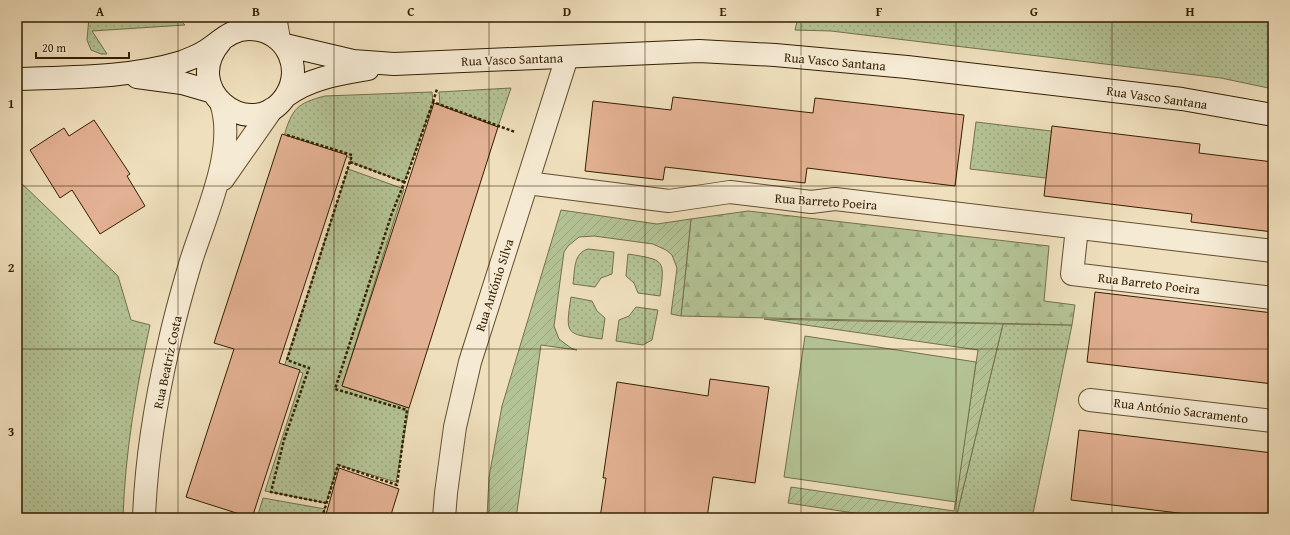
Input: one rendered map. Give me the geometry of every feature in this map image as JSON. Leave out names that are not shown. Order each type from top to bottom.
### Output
[{"type":"street","points":[[274,17],[282,42],[293,63],[294,74],[292,85],[279,103]]},
{"type":"street","name":"Rua Vasco Santana","points":[[120,75],[182,62],[204,53],[232,30],[247,29],[259,30],[282,42],[353,61],[394,64],[699,51],[775,55],[907,67],[1182,99],[1273,115]]},
{"type":"street","points":[[217,98],[209,82],[209,59],[214,49],[232,30]]},
{"type":"street","name":"Rua António Silva","points":[[444,518],[455,427],[470,362],[567,57]]},
{"type":"street","name":"Rua Vasco Santana","points":[[17,78],[120,75],[182,83],[217,98],[232,111],[245,114],[259,114],[279,103],[299,86],[326,77],[394,64]]},
{"type":"street","name":"Rua Beatriz Costa","points":[[144,518],[153,426],[169,343],[191,262],[223,158],[226,135],[224,112],[217,98]]},
{"type":"street","name":"Rua Beatriz Costa","points":[[208,209],[225,175],[279,103]]},
{"type":"street","name":"Rua Barreto Poeira","points":[[527,183],[669,201],[730,192],[811,202],[835,199],[1273,251]]},
{"type":"street","name":"Rua Barreto Poeira","points":[[1077,228],[1072,274],[1273,298]]},
{"type":"street","name":"Rua António Sacramento","points":[[1090,400],[1273,421]]},
{"type":"path","points":[[322,518],[338,465],[397,484],[407,410],[335,389],[390,220],[432,102],[499,127]]},
{"type":"path","points":[[281,133],[352,155],[287,360],[309,368],[284,440],[271,492],[326,502]]},
{"type":"path","points":[[350,162],[404,182]]},
{"type":"green space","points":[[17,17],[35,17],[34,21],[17,21]]},
{"type":"green space","points":[[89,17],[177,17],[185,25],[92,31],[107,54],[101,54],[91,50],[87,40]]},
{"type":"green space","points":[[798,17],[1273,17],[1273,89],[1221,78],[831,31],[795,30]]},
{"type":"green space","points":[[511,88],[498,127],[440,105],[439,92]]},
{"type":"green space","points":[[432,92],[433,102],[404,182],[350,162],[351,158],[284,136],[293,113],[297,108],[308,101],[325,96]]},
{"type":"green space","points":[[976,122],[1059,132],[1054,179],[970,169]]},
{"type":"green space","points":[[348,169],[404,189],[342,386],[409,408],[396,482],[338,465],[326,503],[265,491],[303,373],[284,367]]},
{"type":"green space","points":[[17,179],[118,276],[131,320],[150,325],[132,421],[126,469],[123,518],[17,518]]},
{"type":"green space","points":[[561,210],[657,224],[691,219],[681,316],[671,314],[677,268],[672,255],[666,250],[653,244],[594,236],[579,237],[568,246],[564,252],[554,326],[559,339],[571,348],[577,350],[541,345],[516,518],[487,518],[489,477],[502,406]]},
{"type":"green space","points":[[748,211],[1049,246],[1044,301],[1075,305],[1072,325],[681,316],[691,219]]},
{"type":"green space","points":[[588,249],[614,252],[612,274],[601,278],[595,287],[573,284],[577,258],[583,251]]},
{"type":"green space","points":[[628,254],[649,258],[660,263],[662,275],[660,296],[638,293],[634,283],[626,276]]},
{"type":"green space","points":[[571,297],[592,301],[597,311],[605,318],[602,339],[581,336],[575,334],[571,330],[568,319]]},
{"type":"green space","points":[[636,307],[658,310],[652,340],[643,345],[616,341],[619,320],[629,316]]},
{"type":"green space","points":[[764,319],[1003,324],[956,518],[887,518],[788,503],[791,487],[954,511],[978,350]]},
{"type":"green space","points":[[1003,324],[1072,325],[1032,518],[956,518]]},
{"type":"green space","points":[[805,336],[976,362],[956,502],[784,477]]},
{"type":"green space","points":[[263,498],[325,509],[322,518],[257,518]]},
{"type":"building","points":[[673,97],[813,113],[815,98],[964,115],[955,186],[807,168],[805,183],[665,167],[663,180],[585,171],[593,101],[671,110]]},
{"type":"building","points":[[434,103],[498,127],[409,408],[342,386]]},
{"type":"building","points":[[94,120],[130,174],[127,176],[145,206],[100,234],[72,190],[60,198],[30,150],[64,128],[69,136]]},
{"type":"building","points":[[1052,126],[1200,144],[1199,153],[1273,162],[1273,232],[1191,222],[1192,214],[1044,196]]},
{"type":"building","points":[[282,134],[347,155],[279,363],[300,370],[252,518],[186,497],[234,349],[214,343]]},
{"type":"building","points":[[1095,292],[1273,313],[1273,384],[1087,362]]},
{"type":"building","points":[[710,379],[769,387],[755,483],[713,477],[707,518],[600,518],[606,478],[603,478],[617,382],[708,396]]},
{"type":"building","points":[[1079,430],[1273,453],[1273,518],[1220,518],[1071,500]]},
{"type":"building","points":[[339,468],[399,489],[390,518],[325,518]]}]
